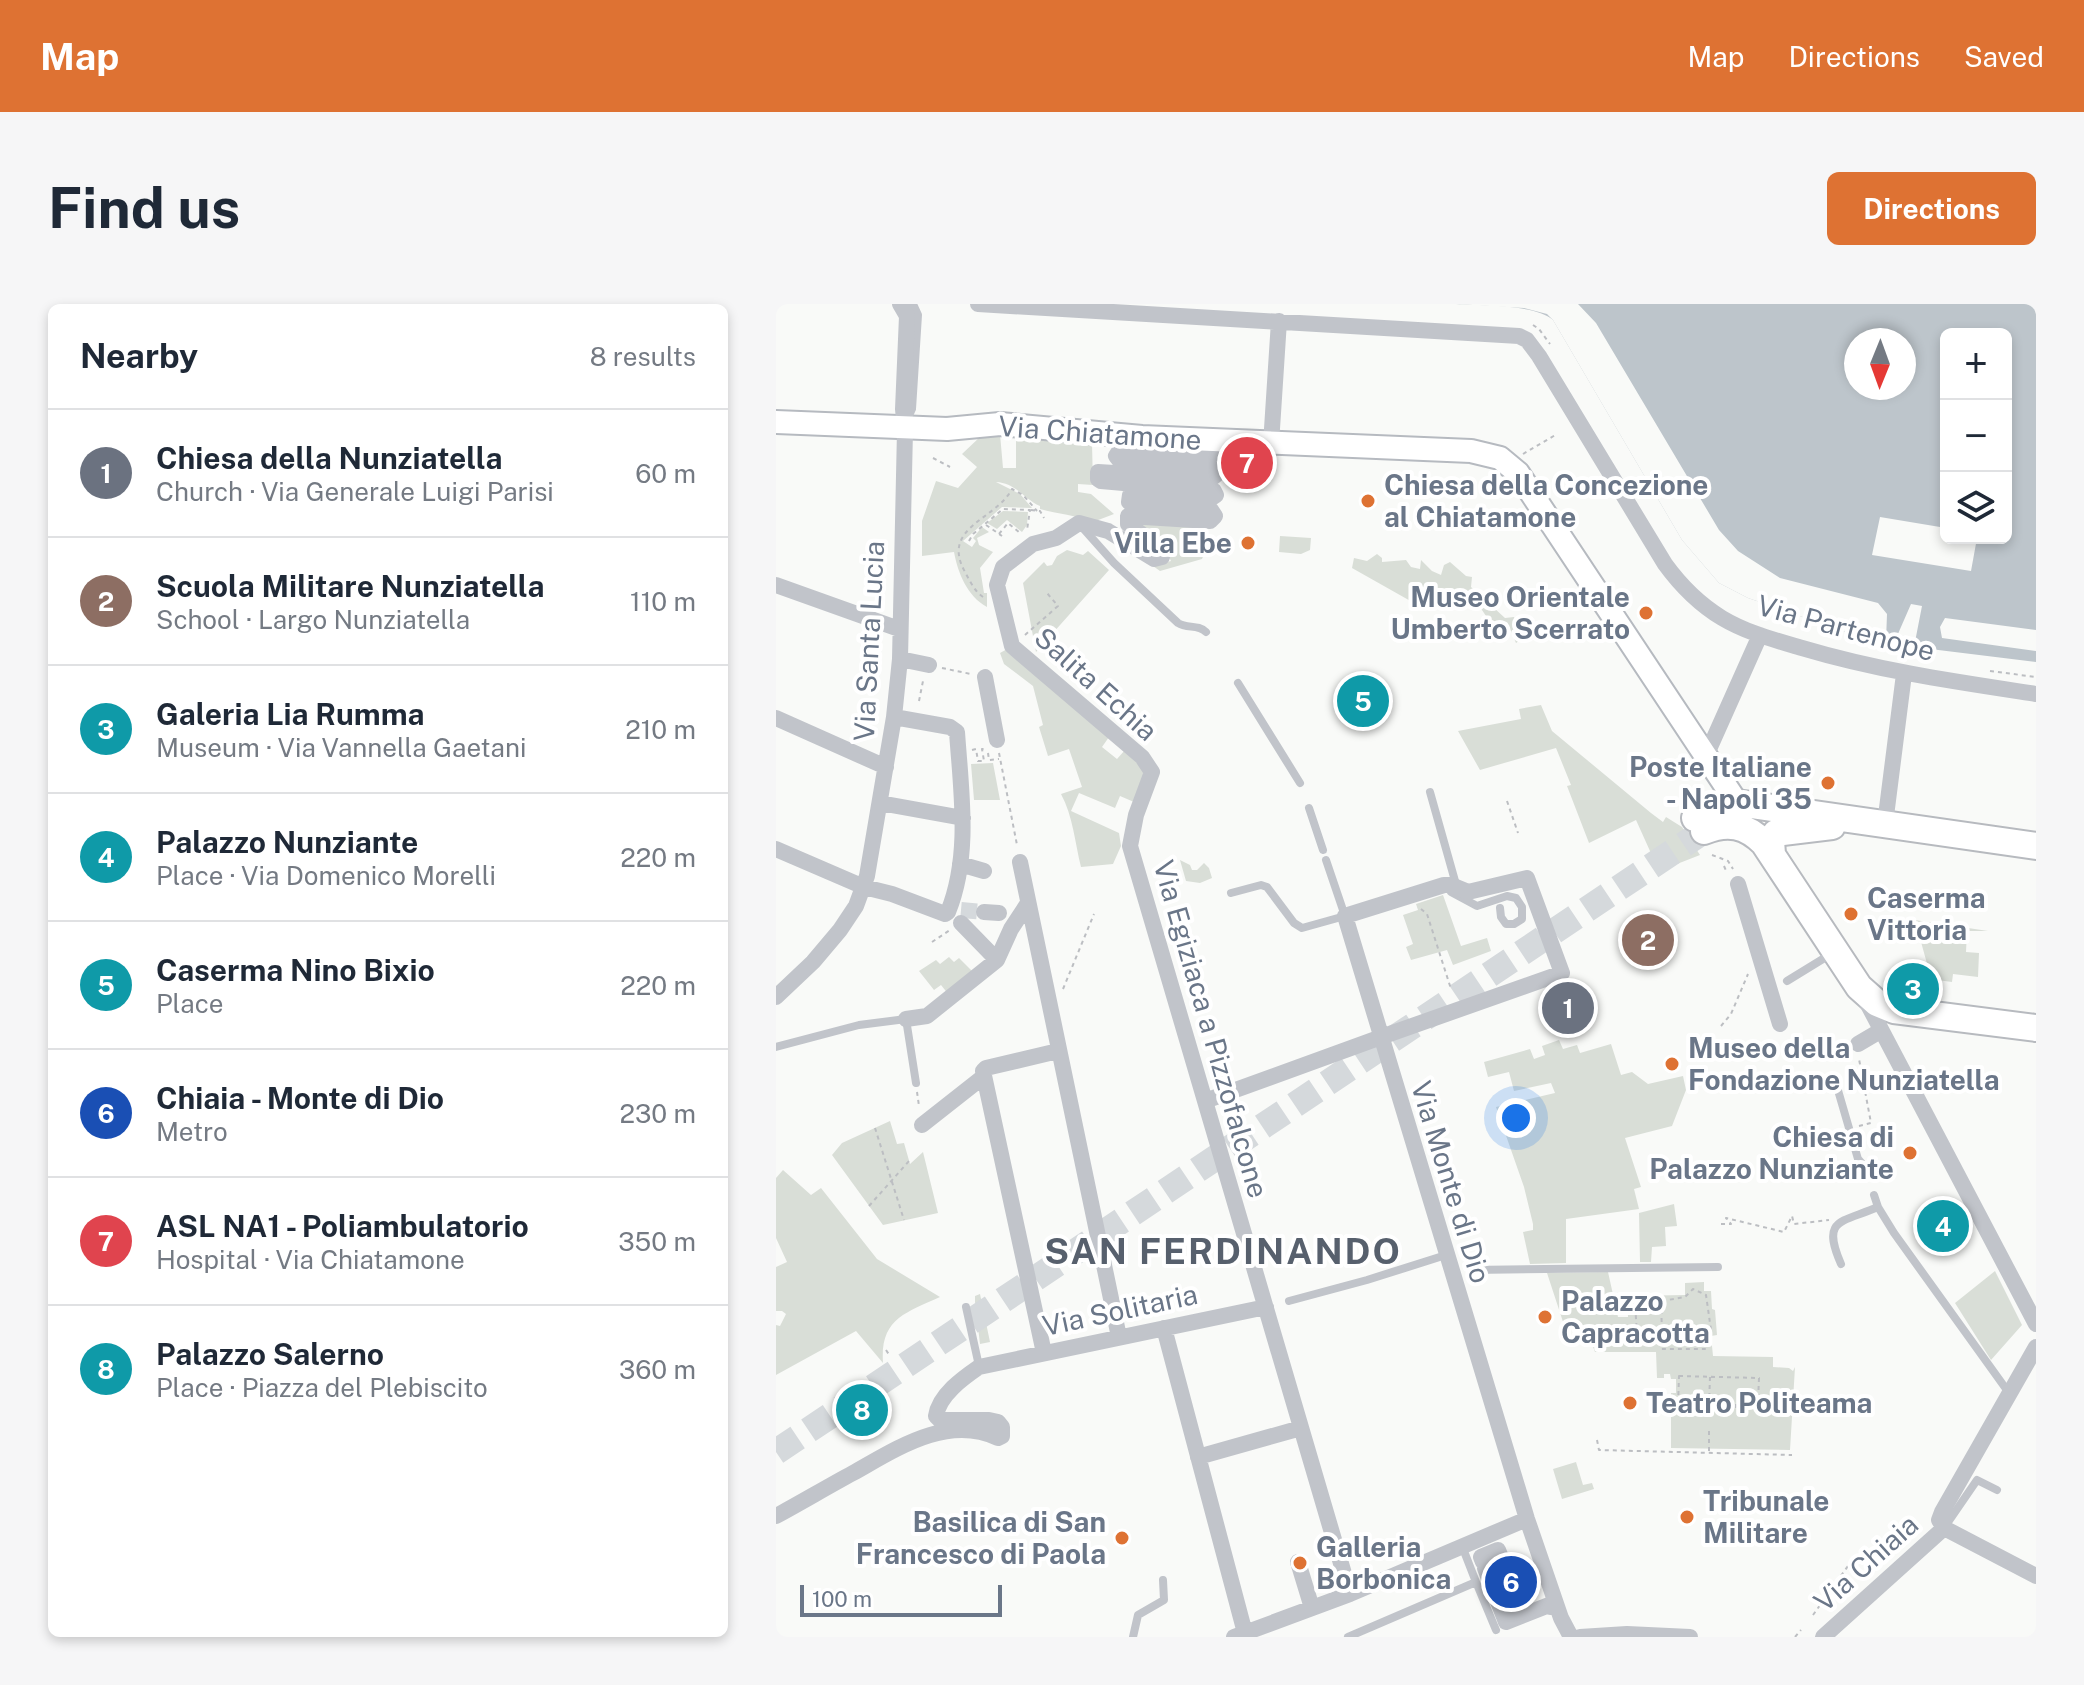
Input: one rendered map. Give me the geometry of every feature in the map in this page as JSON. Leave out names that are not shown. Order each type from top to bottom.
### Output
[{"type":"main road","points":[[1704,835],[1718,805],[1737,803],[2036,846]]},
{"type":"main road","points":[[1772,854],[1771,839],[1777,832],[1877,823]]},
{"type":"main road","points":[[1704,835],[1727,825],[1742,827],[1760,840],[1859,987],[1877,1003],[1894,1010],[2036,1028]]},
{"type":"street","name":"Via Santa Lucia","points":[[776,997],[783,980],[840,930],[856,906],[864,887],[880,803],[900,659],[907,316],[900,304]]},
{"type":"street","name":"Via Partenope","points":[[978,304],[1510,334],[1527,340],[1674,577],[1706,608],[1732,624],[1760,635],[1831,657],[1904,674],[2036,694]]},
{"type":"street","points":[[1271,444],[1279,321]]},
{"type":"street","name":"Via Chiatamone","points":[[776,422],[947,429],[1000,424],[1069,432],[1271,444],[1471,451],[1491,455],[1507,462],[1518,473],[1737,803]]},
{"type":"street","points":[[1086,524],[1154,559],[1162,557],[1161,549],[1128,524],[1128,516],[1210,521],[1215,516],[1214,512],[1132,504],[1129,502],[1130,495],[1210,499],[1214,497],[1214,491],[1101,481],[1098,472],[1211,479],[1217,474],[1212,468],[1120,461],[1116,456],[1120,450],[1211,456],[1216,452],[1216,441]]},
{"type":"street","name":"Salita Echia","points":[[1086,524],[1056,538],[1033,544],[1003,567],[997,585],[1012,646],[1142,757],[1152,772],[1136,815],[1130,846]]},
{"type":"street","points":[[776,585],[899,629]]},
{"type":"street","points":[[1706,756],[1760,635]]},
{"type":"street","points":[[900,659],[926,673]]},
{"type":"street","points":[[1877,823],[1904,674]]},
{"type":"street","points":[[985,677],[989,746]]},
{"type":"street","points":[[894,717],[955,729],[963,818],[958,913],[997,960]]},
{"type":"street","points":[[776,718],[886,767]]},
{"type":"street","points":[[880,803],[963,818]]},
{"type":"street","name":"Via Egiziaca a Pizzofalcone","points":[[1130,846],[1268,1306],[1350,1594]]},
{"type":"street","points":[[776,849],[864,887],[945,914],[958,913]]},
{"type":"street","points":[[1020,862],[1119,1337]]},
{"type":"street","points":[[960,864],[984,871]]},
{"type":"street","points":[[1205,1101],[1562,973],[1526,877],[1471,892],[1449,887],[1416,894],[1345,916]]},
{"type":"street","points":[[1734,883],[1780,1024]]},
{"type":"street","points":[[906,1019],[927,1016],[997,960],[1011,929],[1028,903]]},
{"type":"street","name":"Via Monte di Dio","points":[[1345,916],[1527,1519],[1545,1610],[1571,1637]]},
{"type":"street","points":[[1859,987],[2036,1324]]},
{"type":"street","points":[[1858,1044],[1875,1034]]},
{"type":"street","points":[[1044,1353],[1006,1202],[983,1071],[1058,1051]]},
{"type":"street","points":[[922,1125],[983,1077]]},
{"type":"street","name":"Via Solitaria","points":[[982,1366],[1268,1306]]},
{"type":"street","points":[[1164,1328],[1240,1635],[1350,1594],[1527,1519]]},
{"type":"street","points":[[2036,1347],[1940,1515],[1944,1528],[2036,1576]]},
{"type":"street","points":[[776,1516],[914,1440],[964,1430],[981,1431],[998,1438],[1002,1436],[1003,1429],[994,1421],[940,1420],[936,1416],[947,1395],[982,1366]]},
{"type":"street","points":[[1198,1457],[1301,1428]]},
{"type":"street","name":"Via Chiaia","points":[[1823,1637],[1944,1528]]},
{"type":"street","points":[[1500,1555],[1498,1550],[1481,1557],[1481,1571],[1506,1622],[1545,1610]]},
{"type":"street","points":[[1298,1562],[1312,1608]]},
{"type":"street","points":[[1580,1637],[1627,1634],[1690,1637]]},
{"type":"lane","points":[[905,426],[912,409],[913,394],[918,315],[913,304]]},
{"type":"lane","points":[[1086,524],[1114,563],[1178,623],[1206,632]]},
{"type":"lane","points":[[1238,683],[1300,783]]},
{"type":"lane","points":[[1430,792],[1451,866],[1449,887],[1477,906],[1507,896],[1516,898],[1523,915],[1514,924],[1504,922],[1500,908]]},
{"type":"lane","points":[[1309,808],[1323,850]]},
{"type":"lane","name":"Via Monte di Dio","points":[[1326,860],[1345,916]]},
{"type":"lane","points":[[1231,893],[1265,886],[1297,926],[1302,928],[1345,916]]},
{"type":"lane","points":[[1787,981],[1835,951]]},
{"type":"lane","points":[[776,1047],[859,1025],[906,1019],[916,1083]]},
{"type":"lane","points":[[1835,1080],[1858,1159],[1866,1168]]},
{"type":"lane","points":[[1874,1195],[1878,1207],[2009,1393]]},
{"type":"lane","points":[[1841,1264],[1832,1240],[1835,1226],[1878,1207]]},
{"type":"lane","points":[[1289,1301],[1367,1280],[1452,1265]]},
{"type":"lane","points":[[1471,1270],[1718,1267]]},
{"type":"lane","points":[[966,1307],[982,1366]]},
{"type":"lane","points":[[1944,1528],[1977,1480],[1997,1490]]},
{"type":"lane","points":[[1462,1546],[1481,1571],[1496,1630]]},
{"type":"lane","points":[[1348,1637],[1451,1593],[1481,1571]]},
{"type":"lane","points":[[1133,1637],[1138,1615],[1164,1600],[1163,1580]]},
{"type":"path","points":[[1521,455],[1557,434]]},
{"type":"path","points":[[933,458],[950,467]]},
{"type":"path","points":[[1002,607],[978,594],[965,573],[959,561],[960,539],[969,527],[1006,500],[1012,489],[1023,495],[1044,518]]},
{"type":"path","points":[[969,541],[1003,509],[1037,511]]},
{"type":"path","points":[[984,524],[1000,535],[1008,523],[1023,535],[1029,528],[1030,510]]},
{"type":"path","points":[[1012,646],[1058,606],[1047,593]]},
{"type":"path","points":[[919,701],[926,673],[985,677]]},
{"type":"path","points":[[976,749],[978,761],[984,761],[989,746]]},
{"type":"path","points":[[989,746],[1001,759],[1020,862]]},
{"type":"path","points":[[989,746],[989,760],[1001,759]]},
{"type":"path","points":[[1507,801],[1518,833]]},
{"type":"path","points":[[1704,835],[1732,865],[1734,883]]},
{"type":"path","points":[[1724,866],[1734,883]]},
{"type":"path","points":[[1416,894],[1421,910],[1427,914],[1451,989]]},
{"type":"path","points":[[932,942],[958,913]]},
{"type":"path","points":[[1046,993],[1064,988],[1094,914]]},
{"type":"path","points":[[1721,1026],[1741,993],[1748,974],[1747,966]]},
{"type":"path","points":[[1850,1128],[1871,1123],[1861,1081],[1858,1044]]},
{"type":"path","points":[[916,1083],[922,1125]]},
{"type":"path","points":[[875,1128],[904,1220]]},
{"type":"path","points":[[869,1206],[909,1161]]},
{"type":"path","points":[[1721,1224],[1731,1224],[1726,1218],[1784,1232],[1792,1216],[1794,1224],[1835,1219]]},
{"type":"path","points":[[1693,1289],[1706,1295],[1711,1330],[1705,1333],[1637,1335],[1635,1303],[1661,1302],[1685,1297],[1693,1289]]},
{"type":"path","points":[[1661,1302],[1661,1349],[1705,1349],[1705,1333]]},
{"type":"path","points":[[886,1350],[890,1356]]},
{"type":"path","points":[[1679,1376],[1759,1378],[1758,1402],[1736,1402],[1736,1407],[1709,1406],[1678,1406],[1679,1376]]},
{"type":"path","points":[[1709,1406],[1710,1377]]},
{"type":"path","points":[[1709,1428],[1709,1453]]},
{"type":"path","points":[[1597,1440],[1599,1450],[1792,1455]]},
{"type":"path","points":[[1813,1615],[1848,1566]]},
{"type":"path","points":[[1795,1637],[1801,1630]]},
{"type":"shaded area","points":[[1456,304],[2036,304],[2036,662],[1914,647],[1849,633],[1748,598],[1719,583],[1682,540],[1553,320],[1534,311]]},
{"type":"shaded area","points":[[1000,434],[1003,468],[1016,468],[1016,434],[1092,443],[1093,485],[1078,484],[1078,492],[1091,494],[1114,514],[1093,522],[1040,509],[1014,488],[996,482],[1020,494],[1032,508],[1002,507],[963,541],[972,547],[976,541],[973,538],[982,527],[989,532],[977,538],[979,545],[993,552],[980,568],[984,593],[987,593],[987,607],[974,597],[964,583],[954,552],[922,556],[922,521],[936,481],[958,488],[977,467],[962,454],[981,436]]},
{"type":"shaded area","points":[[1003,511],[1028,512],[1027,525],[1022,532],[1007,520],[997,529],[987,523]]},
{"type":"shaded area","points":[[1133,520],[1199,525],[1205,552],[1202,559],[1160,571],[1153,566],[1171,561],[1163,545]]},
{"type":"shaded area","points":[[1280,536],[1311,538],[1310,550],[1301,554],[1279,552]]},
{"type":"shaded area","points":[[1067,550],[1083,555],[1088,551],[1109,570],[1036,652],[1023,583],[1044,562],[1047,566],[1052,565],[1057,556]]},
{"type":"shaded area","points":[[1377,554],[1382,562],[1406,560],[1411,567],[1420,569],[1421,560],[1441,575],[1444,565],[1450,562],[1466,576],[1472,577],[1471,587],[1505,618],[1514,617],[1523,638],[1516,643],[1507,622],[1494,628],[1470,592],[1453,600],[1413,607],[1414,603],[1352,568],[1354,558],[1367,561]]},
{"type":"shaded area","points":[[1009,648],[1109,737],[1102,747],[1117,759],[1125,750],[1150,771],[1134,802],[1120,796],[1115,808],[1079,793],[1071,811],[1119,833],[1121,846],[1113,864],[1081,867],[1071,820],[1061,794],[1082,787],[1069,749],[1048,756],[1039,727],[1043,725],[1033,686],[1004,664],[1000,653]]},
{"type":"shaded area","points":[[1541,705],[1552,731],[1663,822],[1666,817],[1682,827],[1700,855],[1659,871],[1636,820],[1589,843],[1556,748],[1480,770],[1458,731],[1521,719],[1519,709]]},
{"type":"shaded area","points":[[993,763],[1000,800],[974,800],[971,764]]},
{"type":"shaded area","points":[[1180,860],[1190,865],[1192,870],[1197,870],[1204,863],[1212,878],[1200,883],[1186,881]]},
{"type":"shaded area","points":[[1443,895],[1461,946],[1487,938],[1491,951],[1453,965],[1447,950],[1411,960],[1406,947],[1413,944],[1403,915],[1418,910],[1416,904]]},
{"type":"shaded area","points":[[1915,920],[1988,931],[1967,931],[1966,952],[1979,953],[1978,977],[1953,974],[1952,982],[1929,979]]},
{"type":"shaded area","points":[[949,957],[954,962],[959,958],[975,974],[949,995],[941,985],[934,990],[919,971],[936,960],[940,964]]},
{"type":"shaded area","points":[[1559,1040],[1563,1049],[1577,1045],[1580,1053],[1611,1044],[1621,1075],[1632,1072],[1648,1084],[1683,1076],[1686,1090],[1672,1126],[1625,1138],[1641,1187],[1634,1189],[1639,1209],[1566,1219],[1566,1263],[1530,1264],[1523,1232],[1533,1230],[1533,1224],[1524,1187],[1496,1107],[1555,1093],[1551,1083],[1514,1091],[1509,1072],[1488,1077],[1484,1062],[1530,1049],[1534,1059],[1545,1055],[1542,1046]]},
{"type":"shaded area","points":[[890,1121],[897,1144],[904,1143],[910,1164],[923,1152],[938,1213],[883,1225],[832,1155],[842,1143]]},
{"type":"shaded area","points":[[783,1170],[811,1195],[821,1188],[877,1259],[940,1297],[906,1313],[890,1327],[883,1348],[883,1363],[856,1331],[776,1375],[776,1325],[780,1326],[786,1314],[776,1311],[776,1267],[787,1262],[776,1238],[776,1178]]},
{"type":"shaded area","points":[[1674,1204],[1677,1226],[1665,1227],[1666,1246],[1652,1247],[1651,1262],[1640,1262],[1639,1213]]},
{"type":"shaded area","points":[[1995,1271],[2022,1325],[1991,1360],[1955,1303]]},
{"type":"shaded area","points":[[1608,1272],[1618,1317],[1628,1317],[1627,1296],[1685,1295],[1685,1283],[1704,1282],[1704,1291],[1711,1291],[1712,1309],[1715,1310],[1717,1335],[1711,1336],[1713,1356],[1773,1357],[1773,1367],[1793,1371],[1795,1367],[1790,1450],[1671,1448],[1671,1393],[1676,1393],[1676,1379],[1671,1379],[1670,1374],[1657,1378],[1656,1352],[1595,1352],[1585,1325],[1566,1331],[1547,1273]]},
{"type":"shaded area","points":[[980,1294],[990,1342],[980,1344],[975,1296]]},
{"type":"shaded area","points":[[1576,1462],[1583,1485],[1592,1483],[1594,1489],[1562,1499],[1553,1469]]},
{"type":"pier","points":[[1456,304],[1578,304],[1596,323],[1719,530],[1738,551],[1780,578],[1878,603],[1887,614],[1886,641],[1849,633],[1748,598],[1719,583],[1682,540],[1553,320],[1547,314],[1524,308]]},
{"type":"pier","points":[[1880,517],[1940,527],[1940,544],[1976,544],[1971,571],[1872,555]]},
{"type":"pier","points":[[1911,604],[1922,606],[1914,647],[1894,643]]},
{"type":"pier","points":[[1945,618],[2036,630],[2036,651],[1942,638],[1940,627]]},
{"type":"tunnel","points":[[776,1452],[1704,831]]},
{"type":"tunnel","points":[[961,910],[984,912]]},
{"type":"place","name":"ASL NA1 - Poliambulatorio","points":[[1247,463]]},
{"type":"place","name":"Chiesa della Concezione al Chiatamone","points":[[1368,501]]},
{"type":"place","name":"Villa Ebe","points":[[1248,543]]},
{"type":"place","name":"Museo Orientale Umberto Scerrato","points":[[1646,613]]},
{"type":"place","name":"Caserma Nino Bixio","points":[[1363,701]]},
{"type":"place","name":"Poste Italiane - Napoli 35","points":[[1828,783]]},
{"type":"place","name":"Caserma Vittoria","points":[[1851,914]]},
{"type":"place","name":"Scuola Militare Nunziatella","points":[[1648,940]]},
{"type":"place","name":"Galeria Lia Rumma","points":[[1913,989]]},
{"type":"place","name":"Chiesa della Nunziatella","points":[[1568,1008]]},
{"type":"place","name":"Museo della Fondazione Nunziatella","points":[[1672,1064]]},
{"type":"place","name":"Chiesa di Palazzo Nunziante","points":[[1910,1153]]},
{"type":"place","name":"Palazzo Nunziante","points":[[1943,1226]]},
{"type":"place","name":"Palazzo Capracotta","points":[[1545,1317]]},
{"type":"place","name":"Teatro Politeama","points":[[1630,1403]]},
{"type":"place","name":"Palazzo Salerno","points":[[862,1410]]},
{"type":"place","name":"Tribunale Militare","points":[[1687,1517]]},
{"type":"place","name":"Basilica di San Francesco di Paola","points":[[1122,1538]]},
{"type":"place","name":"Galleria Borbonica","points":[[1300,1563]]},
{"type":"place","name":"Chiaia - Monte di Dio","points":[[1511,1582]]},
{"type":"district","name":"SAN FERDINANDO","points":[[1223,1251]]}]
